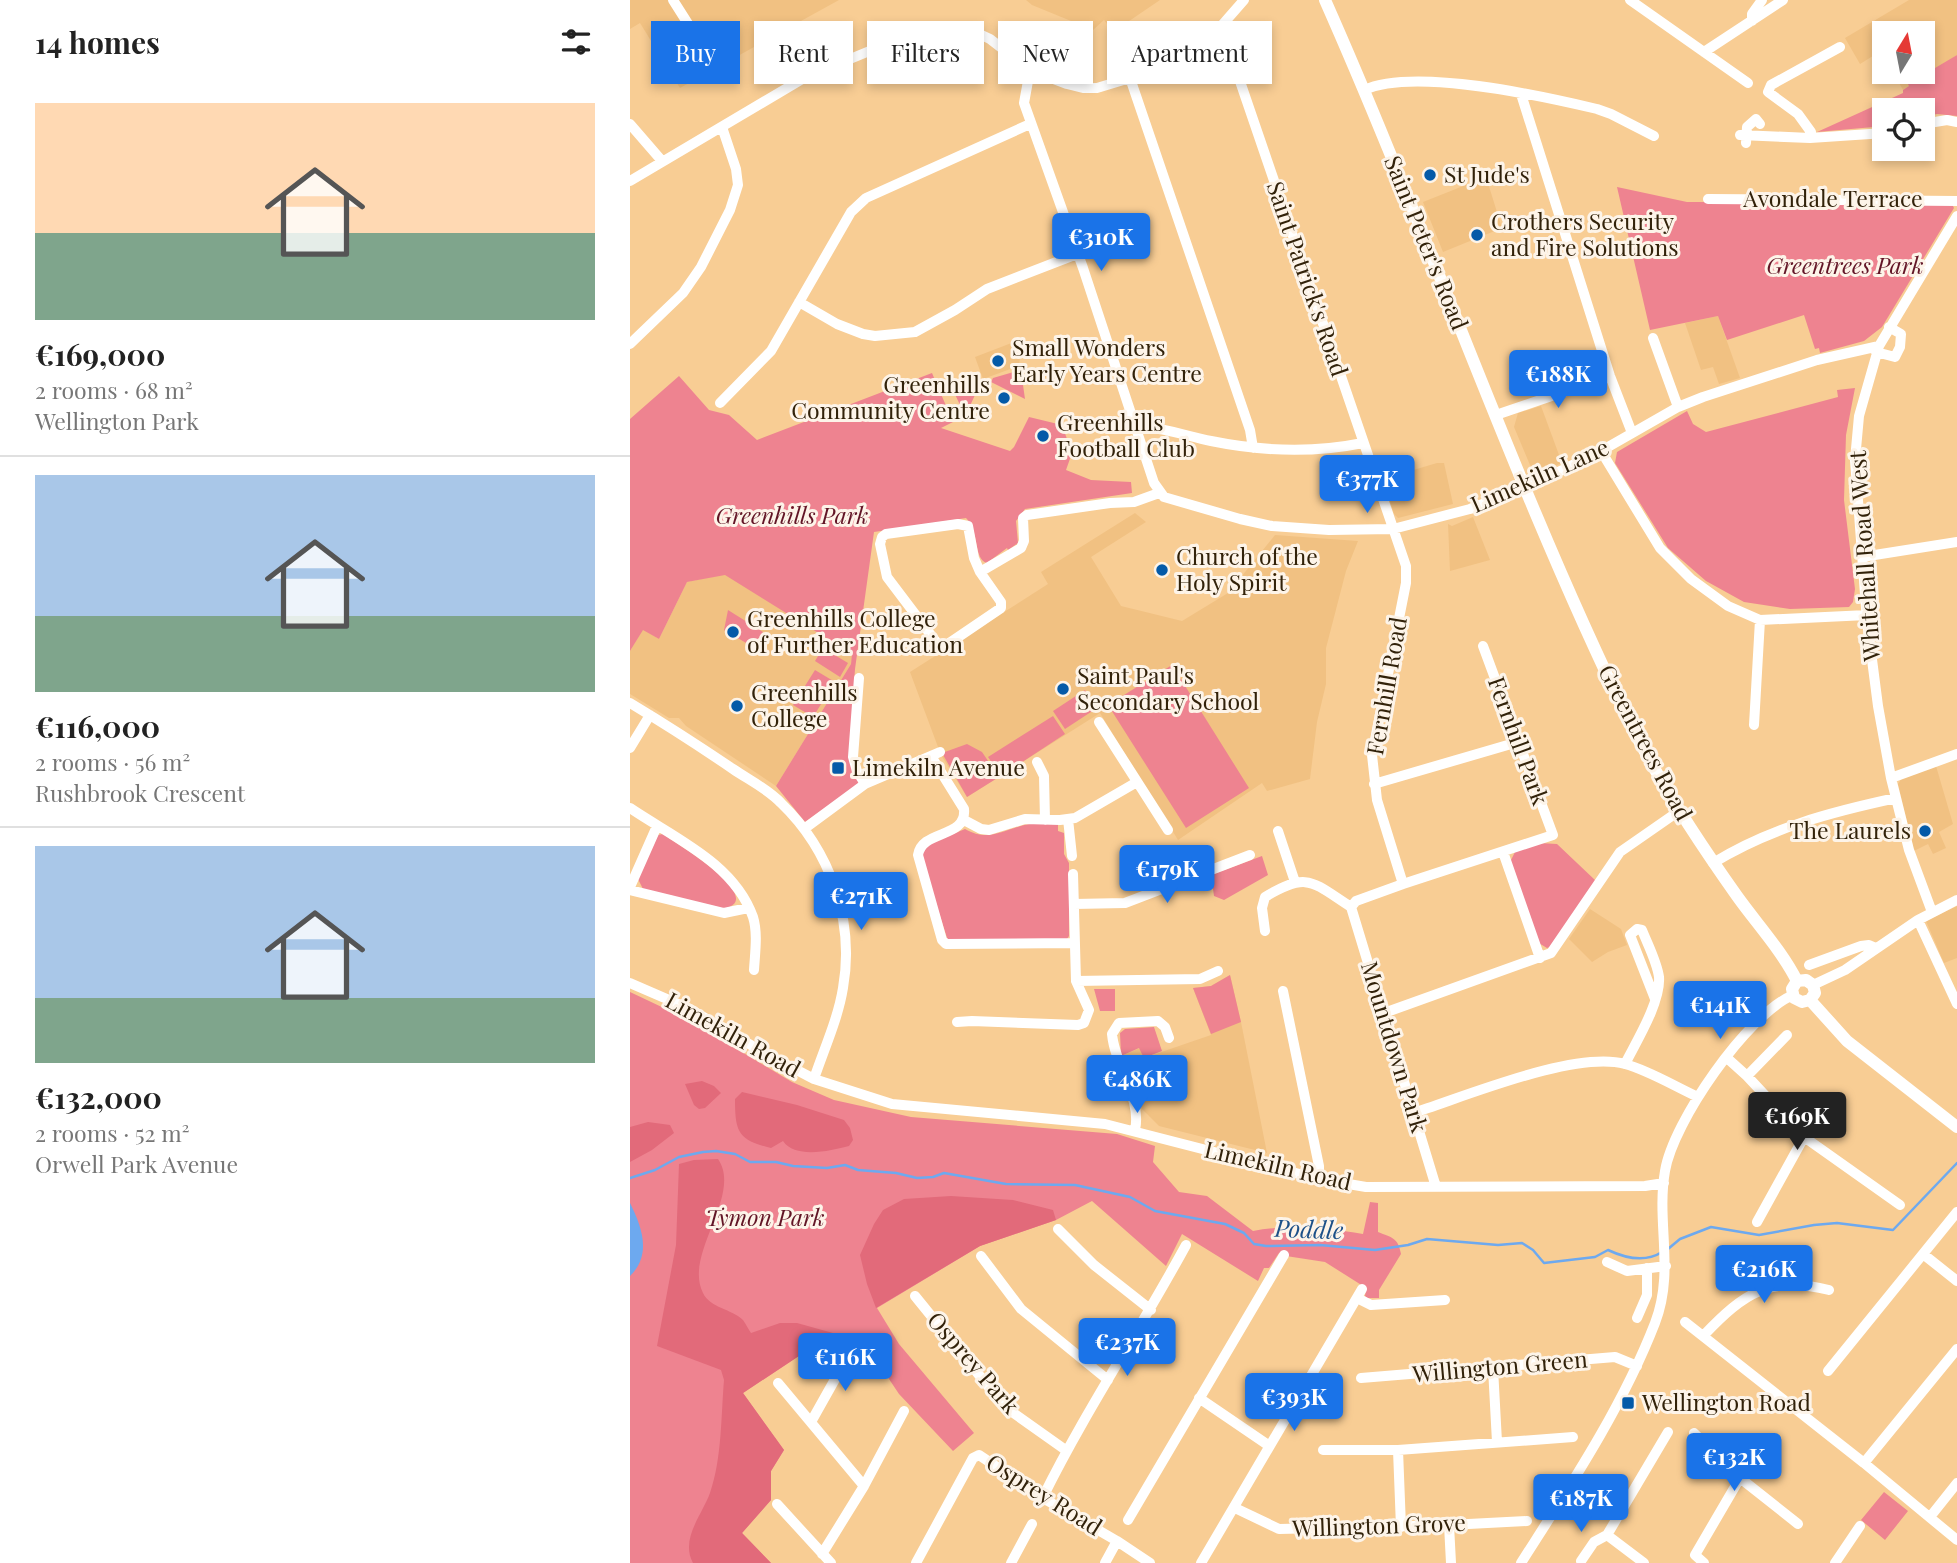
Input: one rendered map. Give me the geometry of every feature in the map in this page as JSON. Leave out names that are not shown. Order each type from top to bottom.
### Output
[{"type":"main road","name":"Saint Peter's Road","points":[[1325,0],[1525,487]]},
{"type":"main road","name":"Greentrees Road","points":[[1525,487],[1586,631],[1648,758],[1713,863],[1797,981]]},
{"type":"main road","points":[[1806,980],[1813,985],[1815,993],[1810,1000],[1802,1002],[1793,995],[1792,989],[1797,981],[1806,980]]},
{"type":"main road","points":[[1810,1000],[1847,1041],[1957,1127]]},
{"type":"street","points":[[673,0],[686,21]]},
{"type":"street","points":[[1226,21],[1244,0]]},
{"type":"street","points":[[1630,0],[1748,83]]},
{"type":"street","points":[[1752,21],[1752,14],[1762,0]]},
{"type":"street","points":[[1704,52],[1783,0]]},
{"type":"street","points":[[630,181],[804,78],[886,44],[929,31],[954,27],[973,31],[998,45]]},
{"type":"street","points":[[1810,138],[1811,132],[1798,114],[1768,92],[1771,85],[1840,47]]},
{"type":"street","points":[[980,572],[1021,548],[1024,541],[1023,518],[1027,515],[1134,502],[1156,488],[1030,124],[1024,103],[1027,84]]},
{"type":"street","points":[[1067,84],[1083,88],[1116,84]]},
{"type":"street","points":[[1132,84],[1250,430],[1253,448]]},
{"type":"street","name":"Saint Patrick's Road","points":[[1241,84],[1393,529]]},
{"type":"street","points":[[1364,90],[1381,84],[1468,84],[1597,109],[1654,136]]},
{"type":"street","points":[[1521,94],[1610,376],[1632,433]]},
{"type":"street","points":[[1760,124],[1756,120],[1747,127],[1744,138],[1810,138],[1872,134]]},
{"type":"street","points":[[1935,122],[1957,122]]},
{"type":"street","points":[[630,124],[662,161]]},
{"type":"street","points":[[720,403],[771,351],[851,212],[866,198],[1030,124]]},
{"type":"street","points":[[630,344],[683,293],[701,267],[730,211],[737,185],[736,169],[722,127]]},
{"type":"street","name":"Avondale Terrace","points":[[1708,199],[1957,201]]},
{"type":"street","name":"Whitehall Road West","points":[[1931,912],[1909,850],[1891,778],[1878,706],[1855,484],[1856,441],[1859,416],[1878,349],[1955,223]]},
{"type":"street","points":[[799,302],[837,324],[863,334],[874,336],[915,332],[987,289],[1077,254]]},
{"type":"street","name":"Limekiln Lane","points":[[1156,488],[1164,497],[1272,526],[1329,530],[1393,529],[1470,509],[1525,487],[1601,451],[1678,407],[1772,373],[1878,349],[1895,357],[1901,334],[1889,327]]},
{"type":"street","points":[[1653,338],[1678,407]]},
{"type":"street","points":[[1496,415],[1610,376]]},
{"type":"street","points":[[1137,427],[1155,427],[1210,441],[1253,448],[1311,448],[1363,443]]},
{"type":"street","points":[[1601,451],[1666,555],[1705,591],[1728,606],[1760,620],[1867,615]]},
{"type":"street","points":[[958,524],[968,526],[974,558],[980,572],[1001,602],[1001,608],[940,647],[887,577],[882,556],[882,537],[886,534],[958,524]]},
{"type":"street","name":"Fernhill Road","points":[[1393,529],[1406,566],[1406,583],[1372,755],[1374,784],[1403,884]]},
{"type":"street","points":[[1862,557],[1957,542]]},
{"type":"street","points":[[1754,725],[1760,620]]},
{"type":"street","name":"Fernhill Park","points":[[1483,646],[1553,835],[1503,852]]},
{"type":"street","points":[[859,678],[853,757],[864,784]]},
{"type":"street","points":[[630,703],[783,804],[804,829],[824,861],[838,897],[846,935],[843,990],[814,1079]]},
{"type":"street","points":[[630,748],[650,715]]},
{"type":"street","points":[[1098,722],[1168,830]]},
{"type":"street","points":[[1374,784],[1518,742]]},
{"type":"street","points":[[804,829],[864,784],[935,754],[964,809],[964,820],[958,828],[925,842],[919,848],[918,855],[942,940],[946,944],[1073,943]]},
{"type":"street","points":[[1891,778],[1957,754]]},
{"type":"street","points":[[1037,762],[1044,776],[1045,820]]},
{"type":"street","points":[[964,820],[989,830],[1025,819],[1075,818],[1137,782]]},
{"type":"street","points":[[1713,863],[1785,827],[1896,798]]},
{"type":"street","points":[[630,808],[719,868],[736,887],[753,917],[756,934],[754,970]]},
{"type":"street","points":[[1384,1013],[1550,953],[1620,852],[1679,811]]},
{"type":"street","points":[[1068,819],[1072,856]]},
{"type":"street","points":[[657,826],[630,889],[723,913],[748,908]]},
{"type":"street","points":[[1278,831],[1294,881]]},
{"type":"street","points":[[1265,931],[1262,908],[1265,897],[1294,881],[1321,886],[1351,907],[1356,901],[1503,852],[1540,958]]},
{"type":"street","points":[[1074,904],[1125,903],[1250,855]]},
{"type":"street","points":[[957,1022],[1084,1023],[1089,1010],[1076,981],[1073,874]]},
{"type":"street","points":[[1813,985],[1845,970],[1918,920],[1957,900]]},
{"type":"street","name":"Mountdown Park","points":[[1351,907],[1436,1187]]},
{"type":"street","points":[[1918,920],[1957,1004]]},
{"type":"street","points":[[1625,1065],[1656,999],[1659,974],[1642,930],[1637,929],[1630,934],[1656,999]]},
{"type":"street","points":[[1810,965],[1861,946],[1876,948]]},
{"type":"street","points":[[1076,981],[1200,979],[1218,971]]},
{"type":"street","name":"Limekiln Road","points":[[630,983],[690,1009],[814,1079],[865,1097],[900,1105],[1077,1120],[1135,1130],[1319,1179],[1366,1187],[1645,1186],[1664,1183]]},
{"type":"street","points":[[1283,991],[1319,1166],[1319,1179]]},
{"type":"street","points":[[1521,1563],[1578,1472],[1637,1366],[1655,1323],[1662,1300],[1666,1263],[1662,1204],[1665,1171],[1673,1145],[1698,1097],[1727,1058],[1761,1016],[1793,995]]},
{"type":"street","points":[[1135,1130],[1136,1108],[1119,1065],[1112,1034],[1119,1023],[1158,1021],[1165,1027],[1169,1038]]},
{"type":"street","points":[[1747,1076],[1787,1035]]},
{"type":"street","points":[[1727,1058],[1804,1137],[1900,1205]]},
{"type":"street","points":[[1413,1113],[1573,1063],[1602,1061],[1625,1065],[1698,1097]]},
{"type":"street","points":[[1757,1222],[1804,1137]]},
{"type":"street","points":[[1828,1371],[1957,1212]]},
{"type":"street","points":[[1058,1229],[1094,1265],[1151,1310]]},
{"type":"street","points":[[1043,1497],[1186,1245]]},
{"type":"street","points":[[1923,1254],[1957,1281]]},
{"type":"street","points":[[1128,1520],[1284,1255]]},
{"type":"street","points":[[981,1256],[1021,1309],[1108,1380]]},
{"type":"street","points":[[1607,1262],[1627,1271],[1666,1263]]},
{"type":"street","points":[[1647,1268],[1647,1295],[1638,1316],[1655,1323]]},
{"type":"street","points":[[1704,1335],[1730,1308],[1755,1291],[1785,1285],[1809,1285],[1829,1290]]},
{"type":"street","points":[[1201,1563],[1359,1293],[1371,1305],[1445,1300]]},
{"type":"street","name":"Osprey Park","points":[[915,1296],[1005,1407],[1067,1451]]},
{"type":"street","points":[[1685,1322],[1957,1540]]},
{"type":"street","points":[[811,1422],[852,1349]]},
{"type":"street","points":[[1864,1463],[1957,1349]]},
{"type":"street","name":"Willington Green","points":[[1361,1378],[1615,1357],[1637,1366]]},
{"type":"street","points":[[1493,1368],[1497,1442]]},
{"type":"street","points":[[778,1383],[864,1486]]},
{"type":"street","points":[[1199,1398],[1268,1445]]},
{"type":"street","points":[[822,1553],[864,1486],[904,1411]]},
{"type":"street","points":[[1581,1561],[1594,1542],[1607,1535],[1668,1432]]},
{"type":"street","points":[[1694,1433],[1740,1478],[1798,1524]]},
{"type":"street","points":[[1324,1450],[1398,1450],[1573,1437]]},
{"type":"street","points":[[1398,1450],[1401,1527]]},
{"type":"street","name":"Osprey Road","points":[[916,1563],[973,1458],[979,1455],[1150,1563]]},
{"type":"street","points":[[1696,1560],[1740,1478]]},
{"type":"street","points":[[1930,1517],[1957,1483]]},
{"type":"street","points":[[777,1504],[831,1563]]},
{"type":"street","name":"Willington Grove","points":[[1235,1508],[1279,1529],[1527,1521]]},
{"type":"street","points":[[1011,1563],[1032,1524]]},
{"type":"street","points":[[1449,1525],[1451,1563]]},
{"type":"street","points":[[1841,1561],[1860,1525]]},
{"type":"street","points":[[1607,1535],[1644,1563]]},
{"type":"street","points":[[1105,1563],[1117,1541]]},
{"type":"shaded area","points":[[630,0],[839,0],[801,21],[754,21],[754,47],[740,55],[740,21],[651,21],[651,41],[640,23],[630,29]]},
{"type":"shaded area","points":[[1026,0],[1160,0],[1129,21],[1107,21],[1107,24],[1104,20],[1093,30],[1093,21],[1071,21]]},
{"type":"shaded area","points":[[1909,0],[1957,0],[1957,55],[1936,69],[1936,21],[1874,21]]},
{"type":"shaded area","points":[[1872,22],[1872,57],[1860,64],[1845,38]]},
{"type":"shaded area","points":[[1900,84],[1912,84],[1903,90]]},
{"type":"shaded area","points":[[1486,177],[1502,228],[1443,252],[1423,202]]},
{"type":"shaded area","points":[[1718,316],[1740,378],[1719,384],[1713,367],[1701,370],[1685,323]]},
{"type":"shaded area","name":"Small Wonders Early Years Centre","points":[[1022,339],[1019,366],[983,379],[975,357]]},
{"type":"shaded area","points":[[1541,406],[1562,463],[1541,472],[1533,470],[1530,465],[1514,427],[1518,413]]},
{"type":"shaded area","points":[[1444,463],[1453,504],[1398,518],[1394,514],[1383,479]]},
{"type":"shaded area","name":"Saint Paul's Secondary School","points":[[1135,513],[1146,522],[1091,557],[1121,606],[1182,621],[1228,593],[1275,535],[1358,541],[1346,571],[1326,648],[1326,684],[1317,722],[1310,779],[1267,791],[1262,783],[1178,840],[1100,713],[967,797],[941,755],[910,672],[1048,584],[1041,572]]},
{"type":"shaded area","points":[[1473,517],[1490,560],[1450,571],[1448,524],[1452,526]]},
{"type":"shaded area","name":"Greenhills College","points":[[725,574],[853,654],[851,664],[776,786],[686,726],[679,718],[669,718],[630,694],[630,651],[643,629],[659,639],[687,582]]},
{"type":"shaded area","points":[[1936,766],[1953,824],[1939,832],[1946,848],[1933,854],[1928,844],[1914,851],[1898,784],[1902,778]]},
{"type":"shaded area","points":[[1957,906],[1957,958],[1944,963],[1926,921]]},
{"type":"shaded area","points":[[1590,909],[1621,929],[1627,945],[1592,962],[1569,939]]},
{"type":"shaded area","points":[[1230,975],[1267,1153],[1159,1126],[1142,1109],[1121,1056],[1140,1048],[1144,1058],[1211,1035],[1193,988],[1211,986]]},
{"type":"shaded area","points":[[702,1081],[714,1086],[721,1093],[705,1108],[699,1109],[694,1105],[685,1084]]},
{"type":"shaded area","points":[[742,1092],[844,1120],[850,1128],[853,1140],[849,1146],[813,1152],[796,1150],[783,1141],[771,1148],[751,1142],[741,1133],[736,1119],[735,1099]]},
{"type":"shaded area","points":[[648,1122],[670,1125],[674,1133],[630,1162],[630,1127]]},
{"type":"shaded area","points":[[718,1159],[724,1173],[723,1190],[700,1261],[699,1278],[706,1298],[738,1316],[751,1333],[780,1323],[797,1323],[851,1338],[826,1338],[743,1393],[784,1450],[771,1471],[771,1500],[742,1533],[771,1563],[693,1563],[689,1545],[691,1536],[710,1493],[717,1466],[724,1380],[721,1370],[657,1346],[676,1245],[679,1164]]},
{"type":"shaded area","points":[[951,1196],[1013,1200],[1053,1210],[1056,1220],[980,1246],[876,1308],[860,1255],[883,1210],[904,1199]]},
{"type":"green space","points":[[1957,55],[1957,116],[1935,114],[1935,98],[1892,98],[1903,93],[1908,84],[1936,84],[1936,67]]},
{"type":"green space","points":[[1872,107],[1872,127],[1817,132]]},
{"type":"green space","name":"Greentrees Park","points":[[1617,187],[1687,202],[1946,203],[1952,204],[1954,208],[1882,327],[1864,341],[1820,353],[1819,348],[1815,349],[1804,315],[1727,340],[1718,316],[1650,330]]},
{"type":"green space","points":[[1021,371],[1025,399],[991,382],[993,378]]},
{"type":"green space","name":"Greenhills Park","points":[[932,373],[953,422],[941,428],[1010,451],[1029,417],[1062,425],[1072,453],[1066,470],[1091,480],[1131,482],[1132,493],[1025,509],[1016,521],[1018,543],[987,563],[980,556],[973,530],[966,518],[874,532],[855,669],[849,757],[859,784],[805,822],[776,786],[851,664],[852,654],[725,575],[687,582],[659,639],[643,630],[630,651],[630,419],[679,376],[709,410],[729,415],[757,440]]},
{"type":"green space","points":[[966,384],[980,384],[969,408],[960,405],[953,390]]},
{"type":"green space","points":[[1855,388],[1846,435],[1844,500],[1855,589],[1853,602],[1849,607],[1790,609],[1744,602],[1706,581],[1668,548],[1615,463],[1617,452],[1687,411],[1693,424],[1706,432],[1838,397],[1837,390]]},
{"type":"green space","points":[[728,610],[763,632],[753,647],[724,630]]},
{"type":"green space","points":[[823,648],[848,663],[840,677],[815,661]]},
{"type":"green space","points":[[1172,665],[1249,788],[1186,828],[1108,705]]},
{"type":"green space","points":[[815,670],[835,682],[813,717],[793,705]]},
{"type":"green space","points":[[1085,690],[1097,708],[1065,729],[1053,711]]},
{"type":"green space","points":[[1053,716],[1065,734],[1001,776],[988,757]]},
{"type":"green space","points":[[967,744],[982,752],[999,777],[967,797],[942,753]]},
{"type":"green space","points":[[1029,824],[1058,824],[1058,831],[1064,833],[1064,854],[1069,863],[1067,939],[948,941],[921,856],[927,845],[965,829],[989,835]]},
{"type":"green space","points":[[663,834],[714,870],[735,894],[735,903],[723,909],[643,889],[638,879],[658,835]]},
{"type":"green space","points":[[1539,843],[1557,844],[1596,881],[1547,948],[1537,942],[1510,862],[1515,852]]},
{"type":"green space","points":[[1262,856],[1268,875],[1224,900],[1214,896],[1211,875]]},
{"type":"green space","points":[[1230,975],[1241,1022],[1211,1034],[1193,988],[1211,986]]},
{"type":"green space","points":[[1094,989],[1115,989],[1115,1011],[1100,1011]]},
{"type":"green space","name":"Tymon Park","points":[[630,992],[685,1018],[792,1082],[834,1100],[911,1117],[1117,1134],[1155,1146],[1153,1162],[1179,1192],[1207,1196],[1253,1231],[1308,1228],[1363,1234],[1370,1202],[1378,1203],[1378,1232],[1396,1241],[1401,1254],[1379,1290],[1379,1298],[1367,1298],[1363,1286],[1325,1262],[1279,1253],[1269,1268],[1264,1268],[1258,1281],[1182,1234],[1166,1266],[1092,1201],[1056,1220],[980,1246],[877,1308],[899,1344],[974,1433],[953,1451],[899,1394],[867,1346],[851,1338],[826,1338],[743,1393],[784,1450],[771,1471],[771,1500],[742,1533],[771,1563],[630,1563]]},
{"type":"green space","points":[[1154,1027],[1162,1051],[1144,1058],[1139,1048],[1121,1056],[1120,1033],[1125,1029]]},
{"type":"green space","points":[[1884,1492],[1908,1511],[1885,1540],[1861,1520]]},
{"type":"water","points":[[630,1203],[641,1231],[643,1250],[637,1268],[630,1276]]},
{"type":"waterway","name":"Poddle","points":[[630,1178],[655,1170],[679,1157],[716,1151],[735,1154],[750,1162],[827,1168],[845,1165],[858,1170],[896,1173],[917,1178],[944,1173],[1006,1184],[1075,1185],[1130,1197],[1155,1211],[1225,1224],[1244,1233],[1254,1244],[1266,1246],[1320,1245],[1375,1250],[1427,1239],[1498,1245],[1522,1243],[1533,1250],[1544,1263],[1595,1257],[1608,1250],[1635,1258],[1662,1252]]},
{"type":"waterway","name":"Poddle","points":[[1668,1249],[1680,1239],[1711,1227],[1759,1235],[1837,1223],[1893,1230],[1957,1163]]},
{"type":"place","name":"St Jude's","points":[[1430,175]]},
{"type":"place","name":"Crothers Security and Fire Solutions","points":[[1477,235]]},
{"type":"place","name":"Small Wonders Early Years Centre","points":[[998,361]]},
{"type":"place","name":"Greenhills Community Centre","points":[[1004,398]]},
{"type":"place","name":"Greenhills Football Club","points":[[1043,436]]},
{"type":"place","name":"Church of the Holy Spirit","points":[[1162,570]]},
{"type":"place","name":"Greenhills College of Further Education","points":[[733,632]]},
{"type":"place","name":"Saint Paul's Secondary School","points":[[1063,689]]},
{"type":"place","name":"Greenhills College","points":[[737,706]]},
{"type":"place","name":"Limekiln Avenue","points":[[838,768]]},
{"type":"place","name":"The Laurels","points":[[1925,831]]},
{"type":"place","name":"Wellington Road","points":[[1628,1403]]}]
